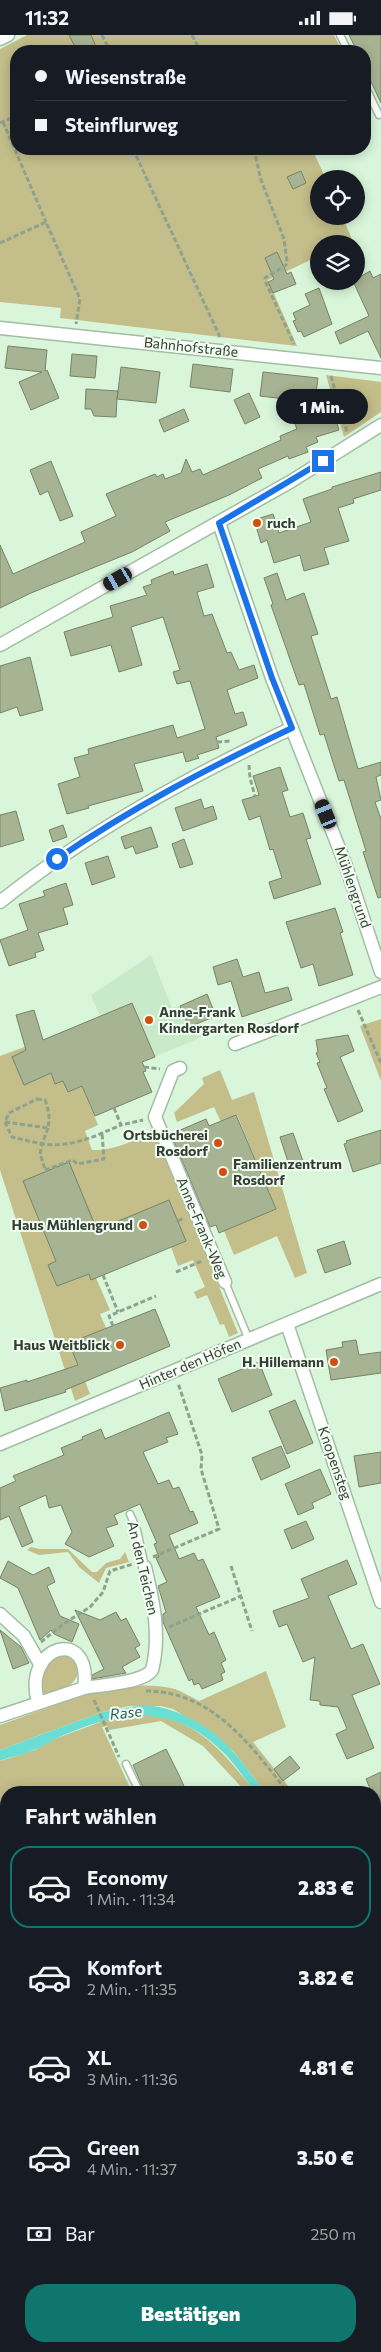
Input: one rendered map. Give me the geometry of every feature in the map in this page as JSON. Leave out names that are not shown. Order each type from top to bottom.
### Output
[{"type":"street","points":[[0,39],[8,35]]},
{"type":"street","name":"Bahnhofstraße","points":[[0,328],[381,368]]},
{"type":"street","points":[[0,645],[219,523],[381,425]]},
{"type":"street","name":"Mühlengrund","points":[[219,523],[272,678],[346,866],[381,972]]},
{"type":"street","points":[[0,902],[31,877],[120,819],[196,774],[292,728]]},
{"type":"street","points":[[235,1044],[381,987]]},
{"type":"street","points":[[155,1117],[173,1071],[180,1068]]},
{"type":"street","name":"Anne-Frank-Weg","points":[[155,1117],[225,1282]]},
{"type":"street","name":"Hinter den Höfen","points":[[0,1444],[381,1284]]},
{"type":"street","name":"Knopensteg","points":[[287,1324],[381,1603]]},
{"type":"street","name":"An den Teichen","points":[[0,1716],[84,1688],[137,1681],[149,1674],[155,1660],[156,1632],[152,1595],[144,1564]]},
{"type":"street","points":[[0,1614],[24,1636],[33,1649],[40,1665]]},
{"type":"street","points":[[38,1702],[36,1694],[40,1665],[43,1659],[54,1651],[67,1649],[80,1659],[83,1666],[84,1688]]},
{"type":"lane","points":[[371,98],[379,115]]},
{"type":"lane","name":"Anne-Frank-Weg","points":[[225,1282],[249,1339]]},
{"type":"lane","name":"An den Teichen","points":[[130,1514],[137,1530],[144,1564]]},
{"type":"lane","points":[[126,1764],[137,1786]]},
{"type":"path","points":[[1,123],[10,143]]},
{"type":"path","points":[[16,155],[80,299],[75,336]]},
{"type":"path","points":[[136,155],[220,335],[221,350]]},
{"type":"path","points":[[255,155],[261,181],[284,239],[287,262],[286,265],[265,278],[265,281],[295,347],[295,358]]},
{"type":"path","points":[[0,243],[46,222]]},
{"type":"path","points":[[327,362],[350,445]]},
{"type":"path","points":[[245,750],[256,796]]},
{"type":"path","points":[[353,997],[381,1063]]},
{"type":"path","points":[[102,1133],[104,1159],[77,1164],[73,1161],[45,1171],[40,1154],[42,1144],[48,1128],[49,1112],[45,1100],[28,1102],[9,1113],[5,1122],[12,1137],[42,1144],[64,1145],[75,1143],[121,1125],[155,1117]]},
{"type":"path","points":[[114,1109],[121,1125]]},
{"type":"path","points":[[5,1122],[48,1128]]},
{"type":"path","points":[[176,1272],[214,1256]]},
{"type":"path","points":[[103,1275],[118,1312]]},
{"type":"path","points":[[113,1326],[109,1316],[156,1297]]},
{"type":"path","points":[[33,1649],[62,1625],[90,1607],[103,1593],[110,1571],[144,1564],[219,1529],[200,1469],[202,1455],[174,1371]]},
{"type":"path","points":[[231,1566],[252,1631]]},
{"type":"path","points":[[156,1632],[241,1596]]},
{"type":"path","points":[[138,1691],[176,1694],[197,1703],[222,1718],[253,1748],[283,1786]]},
{"type":"path","points":[[86,1703],[100,1698]]},
{"type":"path","points":[[95,1703],[121,1760],[126,1764]]},
{"type":"shaded area","points":[[27,35],[334,35],[339,45],[10,45],[10,155],[315,155],[322,170],[310,170],[310,225],[346,225],[350,235],[310,235],[310,260],[268,280],[297,346],[60,318],[61,308],[0,302],[0,49]]},
{"type":"shaded area","points":[[326,375],[381,382],[381,412],[344,437]]},
{"type":"shaded area","name":"Anne-Frank Kindergarten Rosdorf","points":[[151,955],[172,1008],[180,1006],[188,1027],[197,1024],[202,1037],[142,1062],[146,1071],[123,1080],[109,1013],[100,1016],[91,995]]},
{"type":"shaded area","points":[[381,1019],[381,1081],[360,1026]]},
{"type":"shaded area","points":[[38,1042],[55,1084],[63,1081],[68,1092],[82,1086],[98,1125],[85,1131],[92,1150],[117,1147],[140,1137],[154,1128],[238,1333],[229,1337],[224,1324],[220,1325],[207,1295],[197,1299],[194,1292],[205,1287],[193,1260],[178,1266],[171,1247],[169,1200],[97,1230],[23,1181],[65,1283],[89,1274],[96,1278],[110,1310],[100,1314],[106,1328],[70,1343],[90,1394],[75,1401],[0,1170],[0,1056]]},
{"type":"shaded area","points":[[220,1070],[232,1100],[254,1092],[307,1273],[295,1278],[277,1236],[234,1255],[224,1231],[276,1209],[237,1115],[221,1122],[214,1107],[177,1122],[174,1113],[204,1084],[202,1078]]},
{"type":"shaded area","points":[[31,1547],[40,1549],[68,1549],[92,1572],[97,1572],[106,1563],[120,1559],[125,1552],[129,1562],[106,1568],[99,1583],[79,1567],[68,1552],[39,1555],[27,1550]]},
{"type":"shaded area","points":[[66,1655],[74,1661],[78,1668],[74,1681],[60,1691],[43,1693],[42,1683],[49,1665],[54,1657]]},
{"type":"shaded area","points":[[266,1671],[286,1727],[253,1742],[288,1786],[260,1786],[233,1751],[210,1732],[173,1709],[161,1706],[129,1706],[102,1712],[0,1750],[0,1725],[64,1702],[108,1689],[130,1686],[153,1686],[175,1689],[199,1701]]},
{"type":"shaded area","points":[[144,1715],[163,1717],[195,1730],[221,1751],[250,1786],[240,1786],[203,1746],[161,1721],[109,1730],[107,1726],[102,1727],[129,1786],[0,1786],[0,1761],[35,1750],[52,1740],[106,1720]]},
{"type":"shaded area","points":[[0,1782],[53,1786],[0,1786]]},
{"type":"water","name":"Rase","points":[[144,1705],[166,1709],[188,1717],[218,1737],[242,1762],[260,1786],[250,1786],[227,1756],[207,1738],[186,1726],[165,1718],[144,1716],[122,1717],[100,1722],[53,1740],[32,1751],[0,1761],[0,1750],[102,1712]]},
{"type":"building","points":[[69,35],[91,35],[95,45],[74,45]]},
{"type":"building","points":[[349,35],[381,35],[381,103],[371,82],[371,45],[354,45]]},
{"type":"building","points":[[301,171],[306,183],[293,189],[287,177]]},
{"type":"building","points":[[277,252],[287,274],[291,272],[296,284],[273,293],[268,282],[274,279],[265,258]]},
{"type":"building","points":[[370,271],[373,278],[381,274],[381,358],[368,331],[340,344],[335,332],[369,316],[357,290],[365,290],[365,274]]},
{"type":"building","points":[[320,290],[332,324],[304,337],[301,331],[298,332],[293,321],[296,320],[293,313],[310,305],[305,294]]},
{"type":"building","points":[[8,346],[47,350],[45,371],[47,370],[59,398],[31,410],[19,382],[42,372],[5,368]]},
{"type":"building","points":[[72,354],[97,356],[95,378],[70,376]]},
{"type":"building","points":[[193,364],[233,369],[230,392],[190,387]]},
{"type":"building","points":[[121,367],[160,372],[156,403],[117,399],[116,417],[94,416],[91,409],[85,409],[86,389],[118,391]]},
{"type":"building","points":[[263,372],[318,378],[313,417],[333,410],[339,430],[316,437],[318,442],[306,447],[308,452],[289,459],[288,456],[258,469],[262,478],[229,495],[165,522],[170,531],[132,552],[31,593],[0,608],[0,545],[13,574],[85,542],[81,532],[116,516],[106,494],[155,474],[157,477],[163,474],[165,479],[181,473],[186,459],[192,472],[200,469],[203,475],[281,440],[280,436],[297,429],[285,399],[260,396]]},
{"type":"building","points":[[249,393],[260,417],[245,424],[234,400]]},
{"type":"building","points":[[184,409],[189,421],[164,432],[159,420]]},
{"type":"building","points":[[51,461],[73,516],[60,521],[48,491],[40,495],[30,470]]},
{"type":"building","points":[[381,472],[381,490],[353,499],[354,503],[338,508],[349,541],[324,548],[329,564],[304,571],[300,555],[274,563],[267,540],[261,543],[256,526],[260,518],[273,514],[279,533],[311,522],[303,499],[332,489],[332,487]]},
{"type":"building","points":[[207,564],[214,587],[197,592],[204,616],[212,614],[227,653],[231,652],[239,670],[254,665],[258,678],[227,690],[235,714],[243,712],[247,725],[216,737],[219,748],[197,755],[199,758],[186,762],[183,752],[134,764],[143,791],[88,806],[89,808],[67,814],[58,784],[80,777],[74,758],[89,754],[88,749],[173,725],[177,738],[205,729],[190,681],[177,684],[173,672],[180,670],[163,617],[131,627],[142,665],[119,672],[111,645],[71,656],[64,632],[113,617],[110,606],[147,595],[143,587],[152,584],[151,580],[173,571],[174,575]]},
{"type":"building","points":[[277,573],[286,600],[304,593],[318,634],[311,636],[331,699],[337,697],[358,769],[381,762],[381,775],[376,777],[381,800],[375,802],[381,819],[381,897],[378,898],[363,852],[366,851],[344,780],[339,781],[324,734],[320,735],[304,684],[299,685],[271,605],[273,604],[264,578]]},
{"type":"building","points":[[30,657],[43,710],[20,716],[17,707],[0,713],[0,666]]},
{"type":"building","points":[[280,767],[288,790],[282,792],[290,817],[303,813],[311,838],[306,839],[321,884],[274,899],[269,882],[282,878],[273,849],[270,850],[260,816],[249,820],[242,800],[259,795],[253,776]]},
{"type":"building","points":[[201,799],[204,809],[213,806],[217,819],[183,831],[175,808]]},
{"type":"building","points":[[16,811],[24,840],[0,847],[0,815]]},
{"type":"building","points":[[63,825],[67,837],[53,842],[49,830]]},
{"type":"building","points":[[151,827],[158,847],[136,854],[133,846],[125,849],[121,837]]},
{"type":"building","points":[[184,839],[193,864],[180,868],[172,844]]},
{"type":"building","points":[[108,856],[115,877],[92,885],[85,863]]},
{"type":"building","points":[[66,883],[73,905],[63,908],[68,924],[38,933],[44,950],[35,953],[36,957],[9,966],[0,940],[28,930],[19,904],[45,896],[43,891]]},
{"type":"building","points":[[335,908],[343,932],[340,933],[353,975],[319,986],[313,964],[301,968],[286,922]]},
{"type":"building","points":[[237,959],[243,977],[259,972],[265,993],[288,987],[292,1000],[242,1017],[231,981],[218,985],[213,967]]},
{"type":"building","points":[[207,994],[216,1016],[189,1027],[180,1006]]},
{"type":"building","points":[[132,1003],[155,1057],[142,1062],[146,1071],[143,1072],[152,1092],[95,1116],[82,1086],[68,1092],[63,1081],[55,1084],[51,1073],[24,1085],[12,1057],[26,1050],[16,1015],[34,1010],[43,1040]]},
{"type":"building","points":[[348,1035],[354,1051],[340,1057],[363,1111],[338,1122],[324,1089],[327,1088],[317,1063],[320,1062],[316,1053],[318,1052],[316,1040]]},
{"type":"building","name":"Familienzentrum Rosdorf","points":[[236,1115],[276,1209],[219,1233],[216,1225],[210,1227],[171,1134],[206,1119],[209,1126]]},
{"type":"building","points":[[381,1130],[381,1163],[353,1172],[344,1144],[347,1143],[346,1141]]},
{"type":"building","points":[[293,1133],[304,1164],[290,1168],[280,1137]]},
{"type":"building","name":"Haus Mühlengrund","points":[[69,1162],[97,1230],[169,1200],[186,1241],[91,1280],[89,1274],[57,1286],[48,1265],[56,1261],[23,1181]]},
{"type":"building","points":[[344,1241],[351,1264],[325,1273],[317,1250]]},
{"type":"building","name":"Haus Weitblick","points":[[155,1309],[170,1346],[65,1390],[66,1392],[5,1411],[0,1388],[27,1380],[27,1382],[78,1365],[69,1343]]},
{"type":"building","points":[[356,1340],[359,1355],[381,1352],[381,1373],[331,1380],[326,1350],[343,1347],[342,1342]]},
{"type":"building","points":[[259,1362],[272,1395],[232,1412],[218,1379]]},
{"type":"building","points":[[295,1400],[313,1443],[287,1454],[269,1411]]},
{"type":"building","points":[[169,1412],[178,1434],[166,1438],[168,1442],[143,1452],[158,1484],[169,1480],[173,1489],[179,1487],[190,1512],[193,1511],[198,1523],[169,1535],[179,1559],[194,1553],[198,1561],[203,1559],[220,1597],[196,1607],[209,1635],[214,1632],[226,1660],[221,1663],[225,1672],[221,1674],[223,1680],[202,1689],[199,1683],[194,1685],[192,1679],[189,1681],[163,1622],[163,1614],[166,1612],[158,1586],[167,1582],[156,1558],[159,1557],[154,1544],[157,1543],[140,1504],[114,1515],[118,1524],[106,1528],[114,1546],[89,1557],[65,1544],[72,1532],[61,1505],[49,1508],[46,1495],[19,1507],[33,1542],[22,1547],[9,1516],[0,1520],[0,1488],[16,1481],[13,1476],[64,1455],[61,1448],[101,1429],[105,1439]]},
{"type":"building","points":[[281,1446],[290,1467],[261,1480],[252,1458]]},
{"type":"building","points":[[381,1452],[381,1483],[359,1487],[354,1456]]},
{"type":"building","points":[[320,1469],[331,1494],[312,1503],[314,1508],[298,1515],[285,1484]]},
{"type":"building","points":[[306,1521],[314,1539],[292,1549],[284,1530]]},
{"type":"building","points":[[347,1560],[357,1584],[328,1596],[351,1649],[363,1644],[380,1684],[352,1695],[374,1748],[347,1759],[336,1734],[347,1729],[338,1707],[320,1705],[320,1701],[310,1700],[315,1657],[303,1662],[287,1624],[279,1627],[273,1611],[309,1598],[301,1579]]},
{"type":"building","points":[[8,1561],[33,1575],[49,1567],[55,1582],[47,1586],[60,1616],[79,1624],[72,1642],[54,1634],[51,1630],[40,1640],[18,1588],[0,1578]]},
{"type":"building","points":[[75,1610],[100,1620],[116,1612],[121,1621],[126,1618],[140,1645],[135,1648],[140,1657],[122,1667],[126,1673],[92,1679],[92,1675],[104,1669]]},
{"type":"building","points":[[0,1630],[21,1647],[29,1663],[13,1669]]},
{"type":"building","points":[[166,1749],[184,1786],[142,1786],[133,1765]]},
{"type":"building","points":[[290,1756],[300,1768],[283,1781],[274,1769]]},
{"type":"building","points":[[381,1772],[381,1786],[369,1786],[366,1779]]},
{"type":"place","name":"ruch","points":[[257,523]]},
{"type":"place","name":"Anne-Frank Kindergarten Rosdorf","points":[[149,1020]]},
{"type":"place","name":"Ortsbücherei Rosdorf","points":[[218,1143]]},
{"type":"place","name":"Familienzentrum Rosdorf","points":[[223,1172]]},
{"type":"place","name":"Haus Mühlengrund","points":[[143,1225]]},
{"type":"place","name":"Haus Weitblick","points":[[120,1345]]},
{"type":"place","name":"H. Hillemann","points":[[334,1362]]},
{"type":"route","points":[[57,859],[196,774],[292,728],[272,678],[219,523],[323,461]]}]
